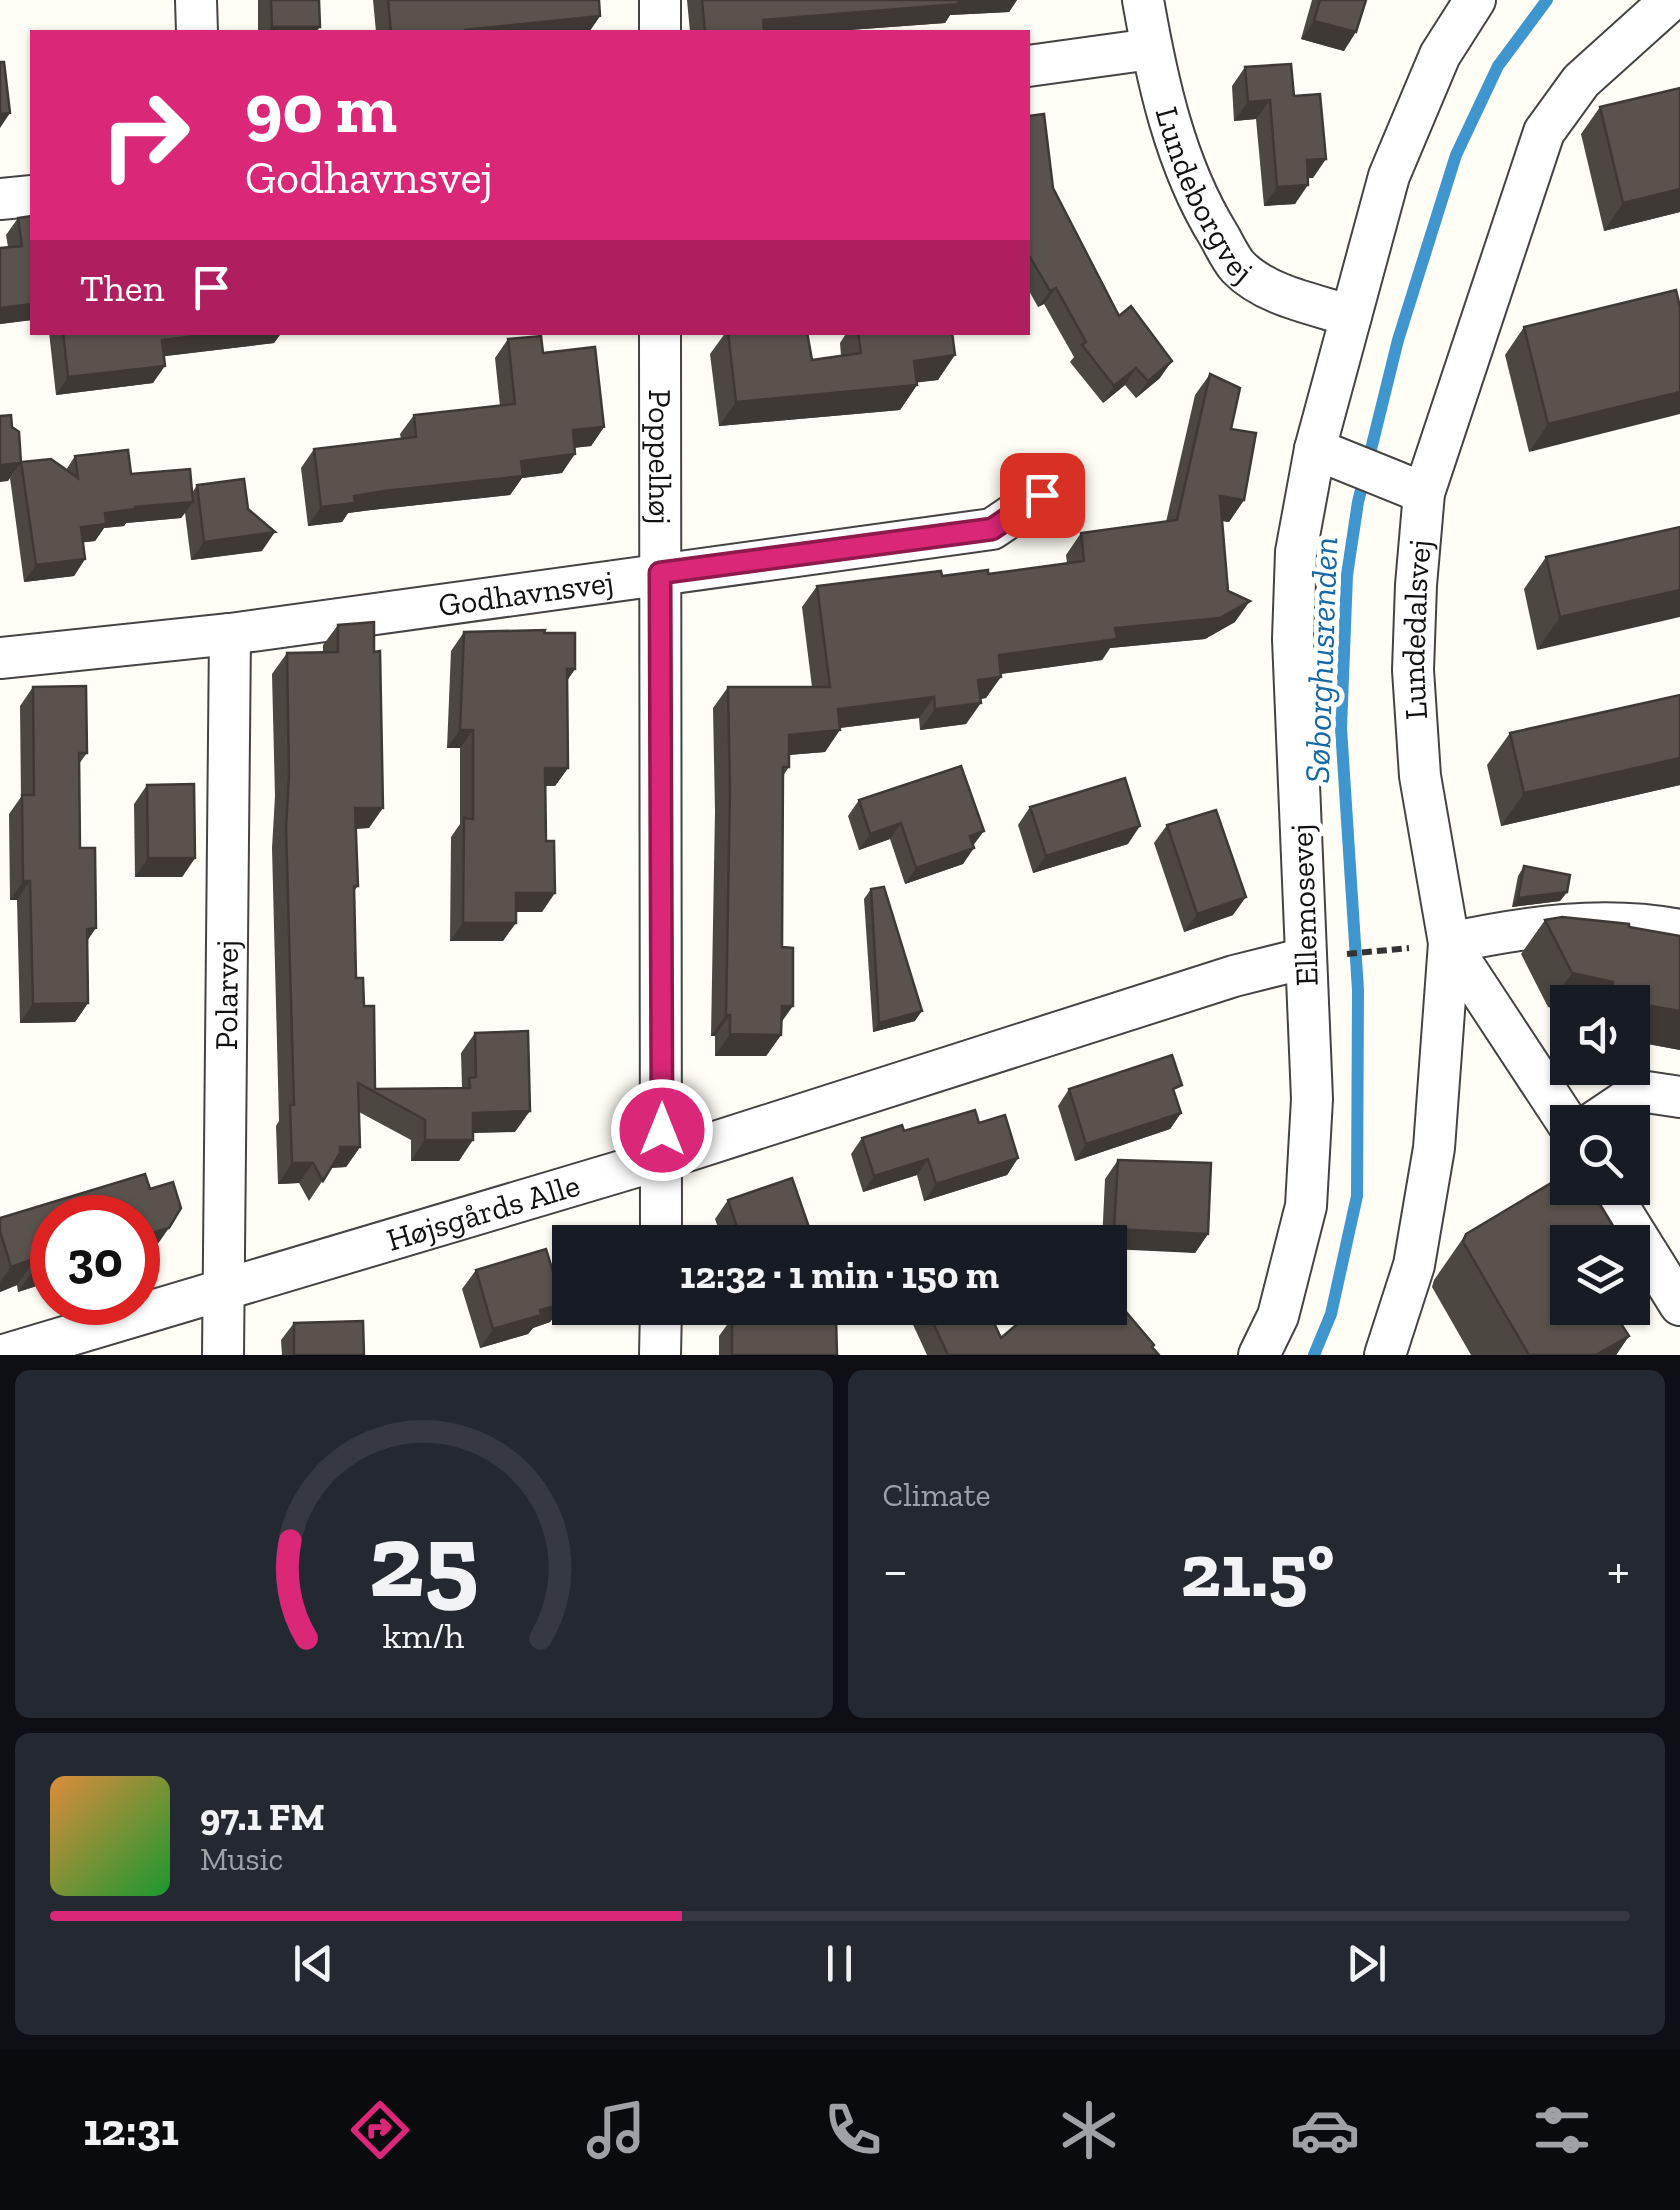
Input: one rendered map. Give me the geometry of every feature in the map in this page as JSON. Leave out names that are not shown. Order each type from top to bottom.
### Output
[{"type":"street","points":[[196,0],[197,30]]},
{"type":"street","points":[[660,0],[660,30]]},
{"type":"street","name":"Lundeborgvej","points":[[1143,0],[1174,138],[1200,205],[1238,267],[1276,292],[1351,316]]},
{"type":"street","points":[[1316,448],[1389,176],[1440,55],[1475,0]]},
{"type":"street","points":[[1424,494],[1544,132],[1580,81],[1671,0]]},
{"type":"street","points":[[1030,66],[1151,49]]},
{"type":"street","points":[[0,199],[30,196]]},
{"type":"street","name":"Poppelhøj","points":[[660,335],[661,1225]]},
{"type":"street","name":"Lundedalsvej","points":[[1316,448],[1424,494],[1413,670],[1420,776],[1449,943],[1434,1148],[1414,1265],[1385,1355]]},
{"type":"street","name":"Ellemosevej","points":[[1259,1355],[1278,1316],[1306,1206],[1312,1099],[1293,639],[1296,552],[1316,448]]},
{"type":"street","name":"Godhavnsvej","points":[[0,658],[230,634],[992,529],[1042,495]]},
{"type":"street","name":"Polarvej","points":[[223,1355],[230,634]]},
{"type":"street","points":[[1556,1105],[1449,943],[1547,926],[1646,923],[1680,930]]},
{"type":"street","name":"Højsgårds Alle","points":[[4,1355],[662,1159],[1216,982],[1306,958]]},
{"type":"street","points":[[1619,1105],[1640,1091],[1680,1097]]},
{"type":"street","points":[[1618,1205],[1680,1304]]},
{"type":"street","points":[[660,1325],[660,1355]]},
{"type":"path","points":[[1306,958],[1449,943]]},
{"type":"building","points":[[271,0],[319,0],[320,27],[272,27]]},
{"type":"building","points":[[388,0],[599,0],[600,16],[465,30],[391,30]]},
{"type":"building","points":[[702,0],[958,0],[958,4],[763,20],[764,30],[705,30]]},
{"type":"building","points":[[1320,0],[1366,0],[1356,32],[1314,21]]},
{"type":"building","points":[[0,62],[4,62],[10,113],[0,114]]},
{"type":"building","points":[[1291,64],[1294,96],[1320,94],[1326,159],[1307,160],[1308,185],[1277,187],[1270,100],[1248,102],[1245,67]]},
{"type":"building","points":[[1680,88],[1680,189],[1623,203],[1600,107]]},
{"type":"building","points":[[1044,114],[1053,188],[1119,316],[1131,306],[1172,361],[1148,381],[1136,368],[1114,386],[1082,345],[1086,342],[1056,288],[1050,291],[1030,257],[1030,116]]},
{"type":"building","points":[[30,216],[30,304],[0,308],[0,248],[22,246],[18,218]]},
{"type":"building","points":[[1676,290],[1680,307],[1680,392],[1548,424],[1524,327]]},
{"type":"building","points":[[63,335],[204,335],[162,340],[165,366],[68,377]]},
{"type":"building","points":[[728,335],[808,335],[812,360],[861,353],[858,335],[952,335],[955,355],[914,361],[917,385],[736,402]]},
{"type":"building","points":[[541,336],[543,353],[595,347],[604,427],[573,430],[575,454],[521,461],[523,476],[384,491],[354,496],[355,503],[321,507],[314,449],[416,437],[414,415],[515,404],[508,339]]},
{"type":"building","points":[[1210,374],[1240,388],[1231,429],[1256,433],[1244,500],[1220,496],[1228,591],[1250,601],[1220,618],[1115,628],[1117,639],[999,655],[1001,677],[978,680],[981,703],[935,709],[934,697],[838,709],[840,730],[789,735],[789,767],[783,767],[782,947],[793,948],[793,1006],[782,1006],[781,1035],[730,1034],[730,1015],[726,1015],[728,687],[830,687],[817,586],[941,571],[942,576],[988,570],[988,574],[1084,561],[1081,533],[1177,520]]},
{"type":"building","points":[[11,415],[12,427],[19,432],[21,463],[0,465],[0,416]]},
{"type":"building","points":[[128,450],[131,474],[190,469],[193,502],[105,513],[106,524],[81,527],[85,559],[36,565],[21,462],[51,459],[78,478],[75,456]]},
{"type":"building","points":[[244,479],[248,509],[275,532],[204,542],[197,485]]},
{"type":"building","points":[[1680,527],[1680,590],[1560,617],[1546,557]]},
{"type":"building","points":[[374,622],[374,652],[380,651],[383,808],[355,808],[358,886],[354,886],[356,978],[363,978],[364,1006],[374,1006],[375,1089],[470,1088],[469,1078],[476,1077],[475,1033],[528,1031],[530,1111],[473,1113],[473,1140],[425,1140],[425,1120],[358,1083],[360,1147],[340,1147],[323,1181],[313,1163],[292,1163],[287,653],[338,652],[338,625]]},
{"type":"building","points":[[545,630],[544,633],[575,633],[575,669],[567,669],[568,768],[545,768],[546,841],[554,841],[555,893],[516,893],[516,923],[463,923],[464,818],[473,819],[473,730],[460,730],[464,632]]},
{"type":"building","points":[[86,686],[87,753],[79,753],[80,848],[95,848],[96,928],[87,929],[88,1003],[33,1004],[30,881],[23,881],[22,795],[34,795],[33,687]]},
{"type":"building","points":[[1680,695],[1680,758],[1524,793],[1510,733]]},
{"type":"building","points":[[961,766],[984,831],[970,836],[974,848],[916,868],[901,823],[870,834],[859,800]]},
{"type":"building","points":[[1125,778],[1140,826],[1046,856],[1030,807]]},
{"type":"building","points":[[194,784],[195,858],[148,858],[147,785]]},
{"type":"building","points":[[1216,810],[1246,897],[1197,914],[1167,825]]},
{"type":"building","points":[[1524,866],[1570,875],[1567,892],[1518,898]]},
{"type":"building","points":[[884,887],[922,1011],[879,1023],[871,889]]},
{"type":"building","points":[[1562,917],[1629,924],[1680,936],[1680,1011],[1650,1006],[1650,985],[1613,985],[1572,973],[1545,920]]},
{"type":"building","points":[[1172,1055],[1182,1085],[1173,1089],[1181,1113],[1086,1144],[1069,1089]]},
{"type":"building","points":[[975,1110],[979,1123],[1005,1115],[1018,1158],[936,1184],[928,1159],[874,1176],[862,1138],[902,1125],[904,1131]]},
{"type":"building","points":[[1118,1160],[1211,1163],[1208,1234],[1127,1230],[1127,1225],[1114,1225]]},
{"type":"building","points":[[145,1174],[150,1189],[173,1182],[181,1208],[169,1228],[160,1231],[160,1195],[76,1195]]},
{"type":"building","points":[[792,1178],[808,1225],[736,1225],[728,1200]]},
{"type":"building","points":[[1550,1184],[1550,1205],[1600,1205],[1613,1225],[1550,1225],[1550,1325],[1622,1325],[1629,1336],[1596,1355],[1529,1355],[1463,1242],[1466,1234]]},
{"type":"building","points":[[30,1209],[30,1260],[11,1267],[0,1218]]},
{"type":"building","points":[[546,1249],[552,1268],[552,1307],[540,1310],[541,1315],[493,1329],[476,1270]]},
{"type":"building","points":[[1127,1313],[1159,1355],[948,1355],[934,1325],[995,1325],[1001,1338],[1016,1325],[1127,1325]]},
{"type":"building","points":[[363,1321],[364,1355],[294,1355],[294,1323]]},
{"type":"building","points":[[732,1325],[836,1325],[837,1355],[732,1355]]},
{"type":"waterway","name":"Søborghusrenden","points":[[1314,1355],[1331,1314],[1357,1196],[1358,990],[1341,728],[1347,575],[1358,502],[1398,340],[1456,155],[1498,66],[1547,0]]},
{"type":"route","points":[[662,1130],[660,573],[992,529],[1042,495]]}]
